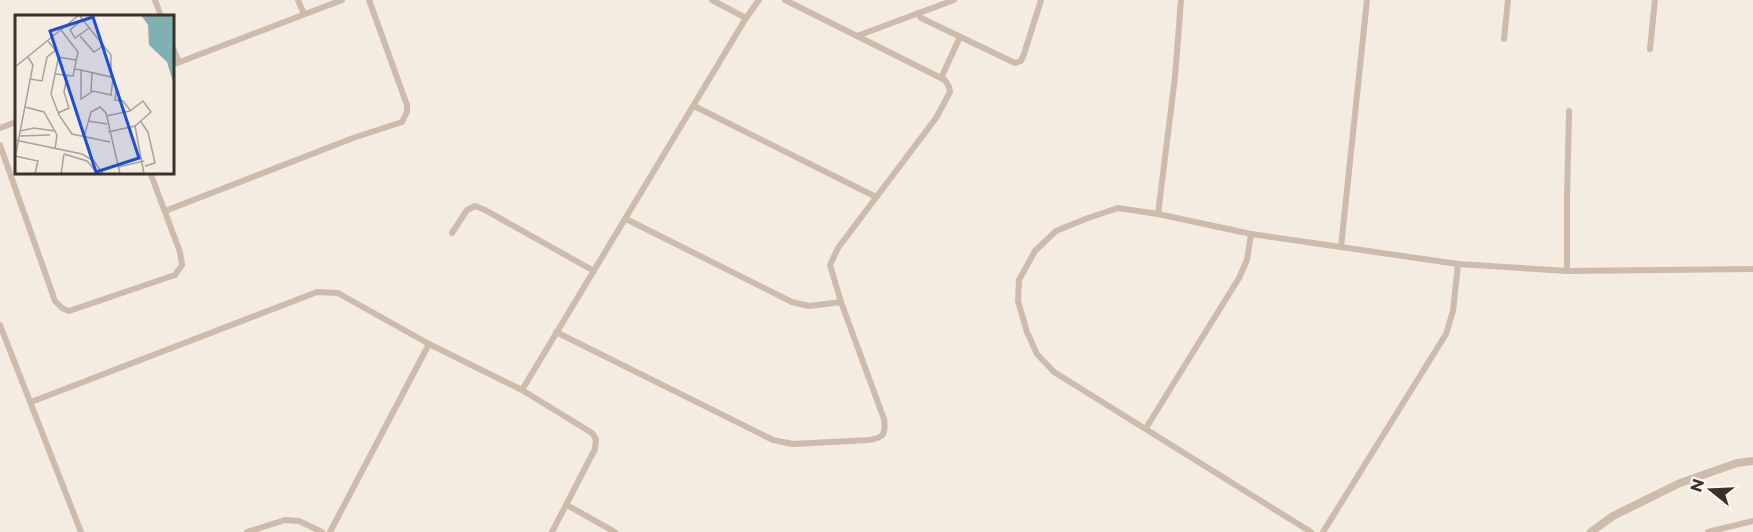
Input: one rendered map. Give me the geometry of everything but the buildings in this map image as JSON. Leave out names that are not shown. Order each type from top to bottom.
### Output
[{"type":"street","points":[[155,0],[161,15]]},
{"type":"street","points":[[298,0],[304,14]]},
{"type":"street","points":[[176,63],[342,0]]},
{"type":"street","points":[[165,211],[353,138],[402,122],[407,112],[407,105],[369,0]]},
{"type":"street","points":[[712,0],[746,18]]},
{"type":"street","points":[[522,390],[759,0]]},
{"type":"street","points":[[556,332],[773,440],[793,444],[879,439],[883,434],[884,419],[841,302],[830,264],[838,248],[936,118],[950,92],[949,87],[945,80],[784,0]]},
{"type":"street","points":[[857,36],[954,0]]},
{"type":"street","points":[[918,14],[921,18],[1016,63],[1021,61],[1024,54],[1041,0]]},
{"type":"street","points":[[1158,214],[1175,77],[1181,0]]},
{"type":"street","points":[[1341,247],[1367,0]]},
{"type":"street","points":[[1504,39],[1508,0]]},
{"type":"street","points":[[1650,49],[1655,0]]},
{"type":"street","points":[[941,78],[960,37]]},
{"type":"street","points":[[694,106],[876,197]]},
{"type":"street","points":[[1567,271],[1569,111]]},
{"type":"street","points":[[0,128],[15,122]]},
{"type":"street","points":[[0,145],[55,301],[69,311],[176,274],[182,265],[180,252],[151,174]]},
{"type":"street","points":[[452,233],[467,210],[476,206],[594,271]]},
{"type":"street","points":[[1311,532],[1054,372],[1037,354],[1027,332],[1018,301],[1019,280],[1035,251],[1056,231],[1118,208],[1251,234],[1458,264],[1567,271],[1753,269]]},
{"type":"street","points":[[626,219],[792,302],[809,306],[841,302]]},
{"type":"street","points":[[1146,428],[1239,278],[1247,260],[1251,234]]},
{"type":"street","points":[[1323,532],[1446,334],[1453,310],[1458,264]]},
{"type":"street","points":[[31,402],[317,292],[338,293],[429,344],[522,390],[592,433],[596,439],[596,448],[552,532]]},
{"type":"street","points":[[0,325],[81,532]]},
{"type":"street","points":[[330,532],[429,344]]},
{"type":"street","points":[[1591,532],[1613,516],[1680,483],[1737,463],[1753,461]]},
{"type":"street","points":[[567,505],[615,532]]},
{"type":"street","points":[[247,532],[285,520],[299,520],[322,532]]},
{"type":"street","points":[[1707,532],[1753,520]]}]
